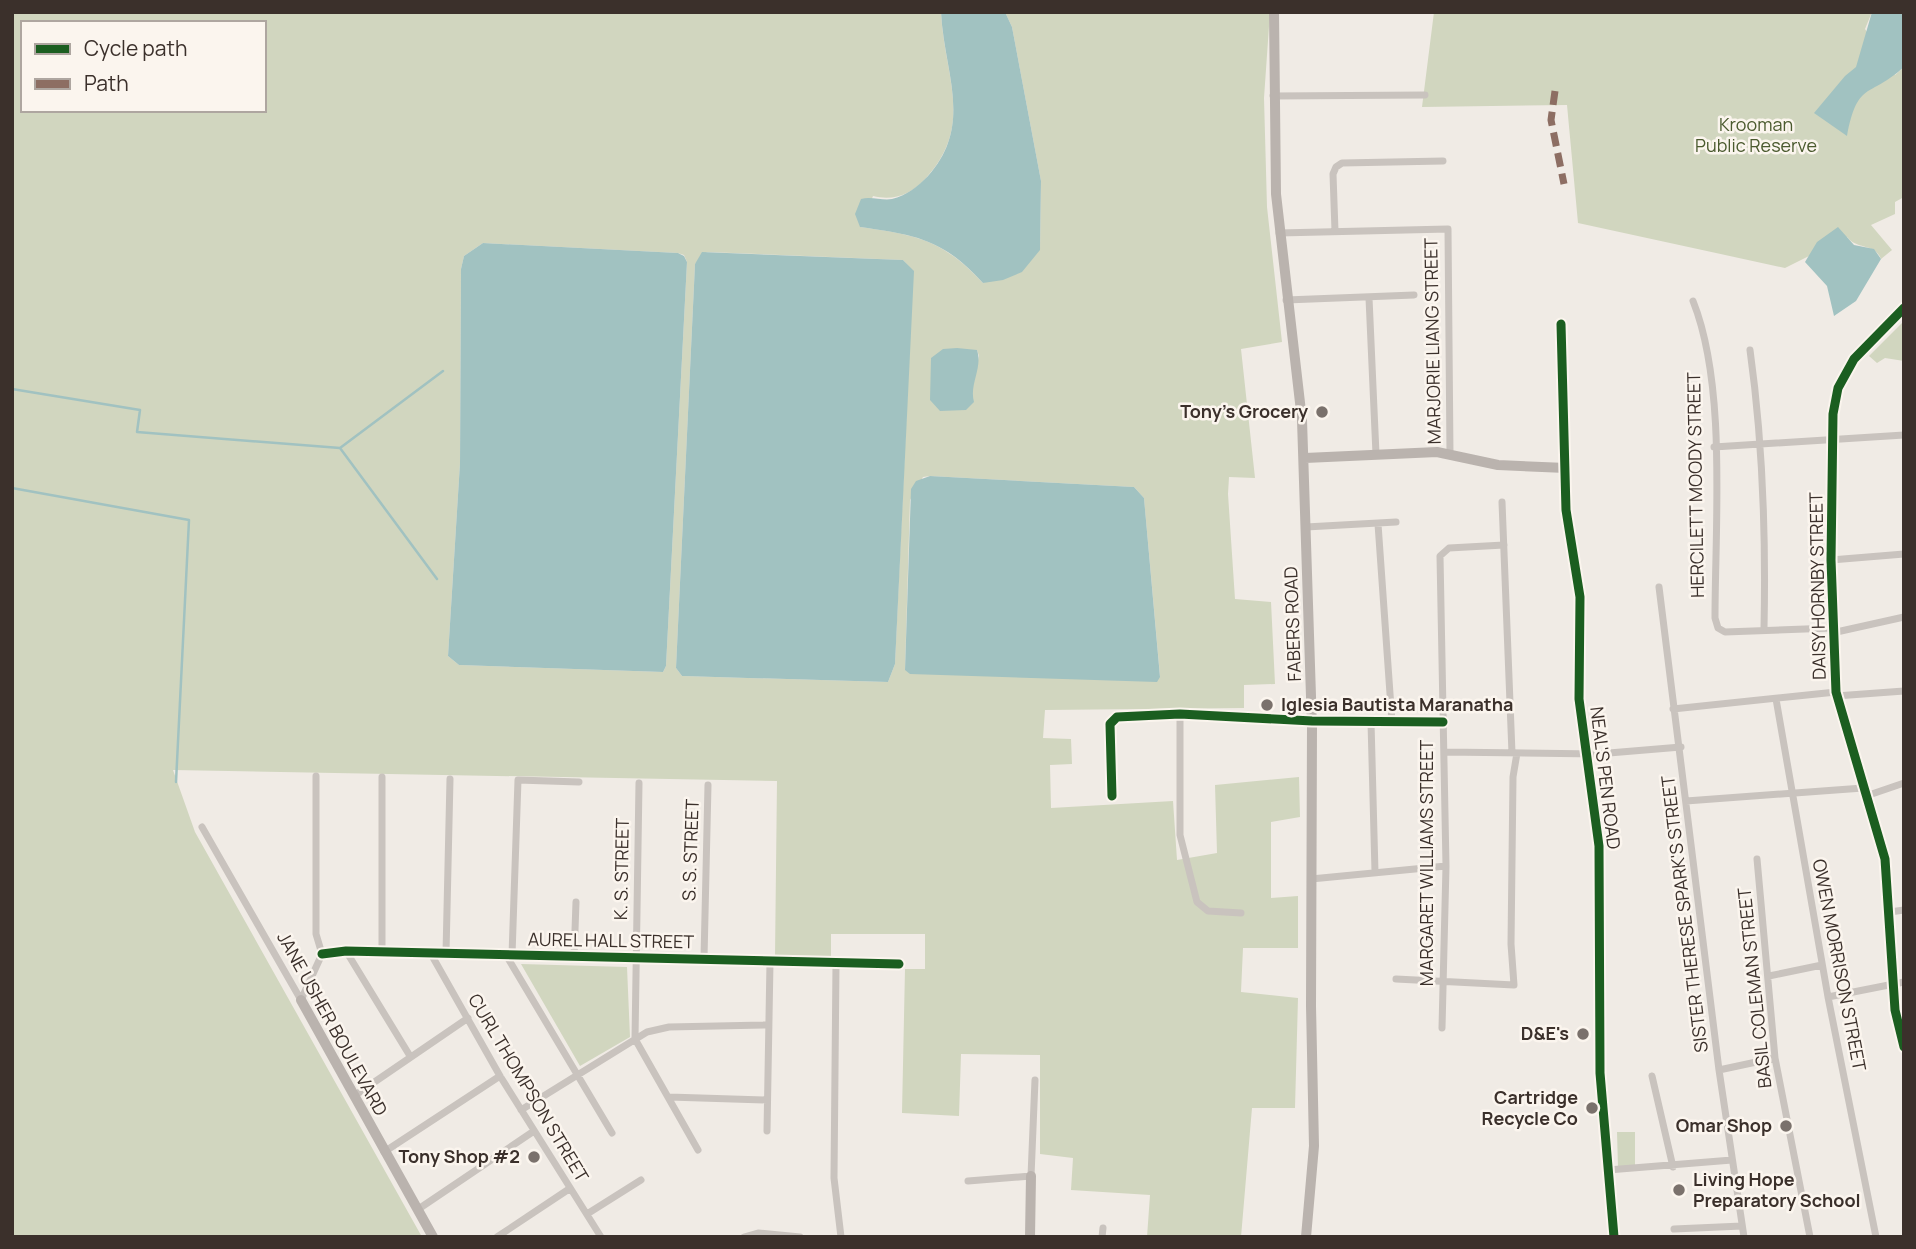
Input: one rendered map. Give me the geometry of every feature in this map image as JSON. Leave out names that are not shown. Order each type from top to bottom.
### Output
[{"type":"street","name":"FABERS ROAD","points":[[1274,12],[1272,96],[1279,233],[1305,458],[1312,721],[1314,1146],[1306,1237]]},
{"type":"street","points":[[1272,96],[1425,95]]},
{"type":"street","points":[[1279,233],[1335,231],[1333,174],[1336,167],[1342,163],[1443,161]]},
{"type":"street","name":"MARJORIE LIANG STREET","points":[[1335,231],[1448,229],[1450,454]]},
{"type":"street","points":[[1286,300],[1414,295]]},
{"type":"street","points":[[1369,298],[1376,454]]},
{"type":"street","name":"HERCILETT MOODY STREET","points":[[1693,301],[1700,319],[1712,383],[1715,618],[1718,628],[1725,632],[1764,629]]},
{"type":"street","name":"DAISY HORNBY STREET","points":[[1904,307],[1854,359],[1843,377],[1835,402],[1831,560],[1836,694],[1885,859],[1904,1048]]},
{"type":"street","name":"NEAL'S PEN ROAD","points":[[1562,324],[1566,510],[1580,597],[1579,699],[1599,846],[1600,1045],[1614,1237]]},
{"type":"street","points":[[1750,350],[1766,519],[1764,629],[1832,630],[1904,617]]},
{"type":"street","points":[[1714,447],[1904,435]]},
{"type":"street","points":[[1305,458],[1450,454],[1498,465],[1566,468]]},
{"type":"street","points":[[1396,979],[1514,985],[1511,944],[1515,753],[1502,502]]},
{"type":"street","points":[[1306,527],[1396,522]]},
{"type":"street","points":[[1378,524],[1392,722]]},
{"type":"street","name":"MARGARET WILLIAMS STREET","points":[[1442,1028],[1446,866],[1440,556],[1449,548],[1504,545]]},
{"type":"street","points":[[1831,560],[1904,554]]},
{"type":"street","name":"SISTER THERESE SPARK'S STREET","points":[[1658,587],[1673,709],[1681,747],[1719,1070],[1744,1237]]},
{"type":"street","points":[[1673,709],[1836,694],[1904,691]]},
{"type":"street","name":"OWEN MORRISON STREET","points":[[1776,699],[1822,965],[1876,1237]]},
{"type":"street","points":[[1112,796],[1111,720],[1122,715],[1180,714],[1312,721],[1443,722]]},
{"type":"street","points":[[1180,714],[1180,835],[1197,902],[1208,911],[1241,913]]},
{"type":"street","points":[[1371,722],[1375,872]]},
{"type":"street","points":[[1444,752],[1587,754],[1681,747]]},
{"type":"street","points":[[302,1000],[322,954],[316,934],[316,776]]},
{"type":"street","points":[[382,777],[382,952]]},
{"type":"street","points":[[446,953],[450,779]]},
{"type":"street","points":[[579,782],[517,780],[509,955],[612,1133]]},
{"type":"street","name":"K. S. STREET","points":[[635,1039],[639,783]]},
{"type":"street","points":[[1686,801],[1865,792],[1904,783]]},
{"type":"street","name":"S. S. STREET","points":[[704,958],[708,785]]},
{"type":"street","name":"JANE USHER BOULEVARD","points":[[202,827],[302,1000],[433,1237]]},
{"type":"street","name":"BASIL COLEMAN STREET","points":[[1757,859],[1775,1058],[1810,1237]]},
{"type":"street","points":[[1311,878],[1446,866]]},
{"type":"street","points":[[575,958],[576,902]]},
{"type":"street","points":[[1890,912],[1904,910]]},
{"type":"street","points":[[346,951],[410,1056]]},
{"type":"street","name":"AUREL HALL STREET","points":[[322,954],[346,951],[636,960],[704,958],[899,964]]},
{"type":"street","name":"CURL THOMPSON STREET","points":[[431,954],[500,1076],[601,1237]]},
{"type":"street","points":[[767,1131],[770,962]]},
{"type":"street","points":[[836,964],[834,1178],[841,1237]]},
{"type":"street","points":[[1769,976],[1822,965]]},
{"type":"street","points":[[1828,997],[1899,983]]},
{"type":"street","points":[[354,1096],[468,1018]]},
{"type":"street","points":[[521,1110],[635,1039],[669,1027],[768,1025]]},
{"type":"street","points":[[635,1039],[698,1150]]},
{"type":"street","points":[[1719,1070],[1775,1058]]},
{"type":"street","points":[[384,1152],[500,1076]]},
{"type":"street","points":[[1652,1076],[1673,1167]]},
{"type":"street","points":[[1030,1237],[1035,1080]]},
{"type":"street","points":[[669,1097],[767,1100]]},
{"type":"street","points":[[416,1210],[534,1131]]},
{"type":"street","points":[[1608,1170],[1673,1167],[1732,1160]]},
{"type":"street","points":[[968,1181],[1031,1176]]},
{"type":"street","points":[[586,1214],[641,1180]]},
{"type":"street","points":[[497,1237],[569,1189]]},
{"type":"street","points":[[1674,1229],[1742,1226]]},
{"type":"street","points":[[1102,1237],[1103,1228]]},
{"type":"street","points":[[746,1236],[758,1233],[800,1237]]},
{"type":"green space","points":[[12,12],[941,12],[953,99],[949,138],[941,158],[914,189],[895,197],[873,196],[860,227],[898,233],[942,248],[983,283],[1040,249],[1041,181],[1012,27],[1005,12],[1270,12],[1264,98],[1267,207],[1282,342],[1241,349],[1255,478],[1229,477],[1228,494],[1235,599],[1271,602],[1275,684],[1244,685],[1244,708],[1045,710],[1043,738],[1071,739],[1072,764],[1050,765],[1051,808],[1173,801],[1177,860],[1217,853],[1215,785],[1299,777],[1300,817],[1271,822],[1271,898],[1298,896],[1298,948],[1243,948],[1241,992],[1298,998],[1295,1108],[1252,1108],[1241,1237],[1147,1237],[1150,1195],[1071,1190],[1073,1158],[1040,1154],[1040,1055],[961,1054],[959,1116],[902,1113],[905,969],[925,969],[925,934],[831,934],[831,957],[775,956],[777,781],[173,770],[195,832],[422,1237],[12,1237]],"holes":[[[483,243],[678,253],[684,255],[687,262],[666,666],[663,672],[459,665],[448,656],[460,463],[461,269],[464,256]],[[707,252],[903,260],[913,271],[895,664],[888,682],[682,676],[676,668],[695,264]],[[977,350],[979,356],[971,390],[932,375],[932,358]],[[923,477],[1134,487],[1144,498],[1160,676],[905,670],[910,500]]]},
{"type":"green space","name":"Krooman Public Reserve","points":[[1434,12],[1872,12],[1865,29],[1895,75],[1904,67],[1904,197],[1895,202],[1895,214],[1871,225],[1892,250],[1881,259],[1875,251],[1856,244],[1847,237],[1785,268],[1578,223],[1567,105],[1422,107]]},
{"type":"green space","points":[[1904,321],[1904,361],[1885,358],[1877,363],[1869,356]]},
{"type":"green space","points":[[521,964],[627,967],[630,1037],[580,1066]]},
{"type":"green space","points":[[1617,1132],[1635,1132],[1635,1167],[1618,1167]]},
{"type":"water","points":[[941,12],[1005,12],[1012,27],[1041,181],[1040,250],[1022,272],[1003,280],[983,283],[969,268],[941,248],[913,237],[860,227],[855,214],[861,199],[892,199],[912,190],[928,176],[942,157],[950,137],[953,97]]},
{"type":"water","points":[[1872,12],[1904,12],[1904,67],[1860,98],[1855,106],[1847,136],[1814,113],[1856,67]]},
{"type":"water","points":[[1838,227],[1854,245],[1874,249],[1881,259],[1856,301],[1834,316],[1827,286],[1805,262],[1817,242]]},
{"type":"water","points":[[483,243],[678,253],[684,256],[687,262],[666,666],[663,672],[459,665],[448,656],[460,463],[461,269],[464,256]]},
{"type":"water","points":[[702,252],[903,260],[914,271],[895,664],[888,682],[682,676],[676,668],[695,264]]},
{"type":"water","points":[[943,349],[977,350],[974,402],[966,410],[940,411],[930,400],[931,358]]},
{"type":"water","points":[[930,476],[1134,487],[1144,498],[1160,677],[1157,682],[910,674],[905,670],[911,489],[916,481]]},
{"type":"waterway","points":[[12,389],[140,410],[137,432],[340,448],[443,371]]},
{"type":"waterway","points":[[340,448],[437,579]]},
{"type":"waterway","points":[[12,488],[189,520],[176,782]]},
{"type":"marked path","points":[[1555,91],[1551,120],[1564,184]]},
{"type":"cycle path","points":[[1904,308],[1854,359],[1838,388],[1833,414],[1831,560],[1836,692],[1885,859],[1895,1010],[1904,1047]]},
{"type":"cycle path","points":[[1561,324],[1566,510],[1580,597],[1579,699],[1599,846],[1600,1073],[1614,1237]]},
{"type":"cycle path","points":[[1112,796],[1110,724],[1117,717],[1180,714],[1312,721],[1443,722]]},
{"type":"cycle path","points":[[322,954],[346,951],[899,964]]},
{"type":"place","name":"Tony's Grocery","points":[[1322,412]]},
{"type":"place","name":"Iglesia Bautista Maranatha","points":[[1267,705]]},
{"type":"place","name":"D&E's","points":[[1583,1034]]},
{"type":"place","name":"Cartridge Recycle Co","points":[[1592,1108]]},
{"type":"place","name":"Omar Shop","points":[[1786,1126]]},
{"type":"place","name":"Tony Shop #2","points":[[534,1157]]},
{"type":"place","name":"Living Hope Preparatory School","points":[[1679,1190]]}]
